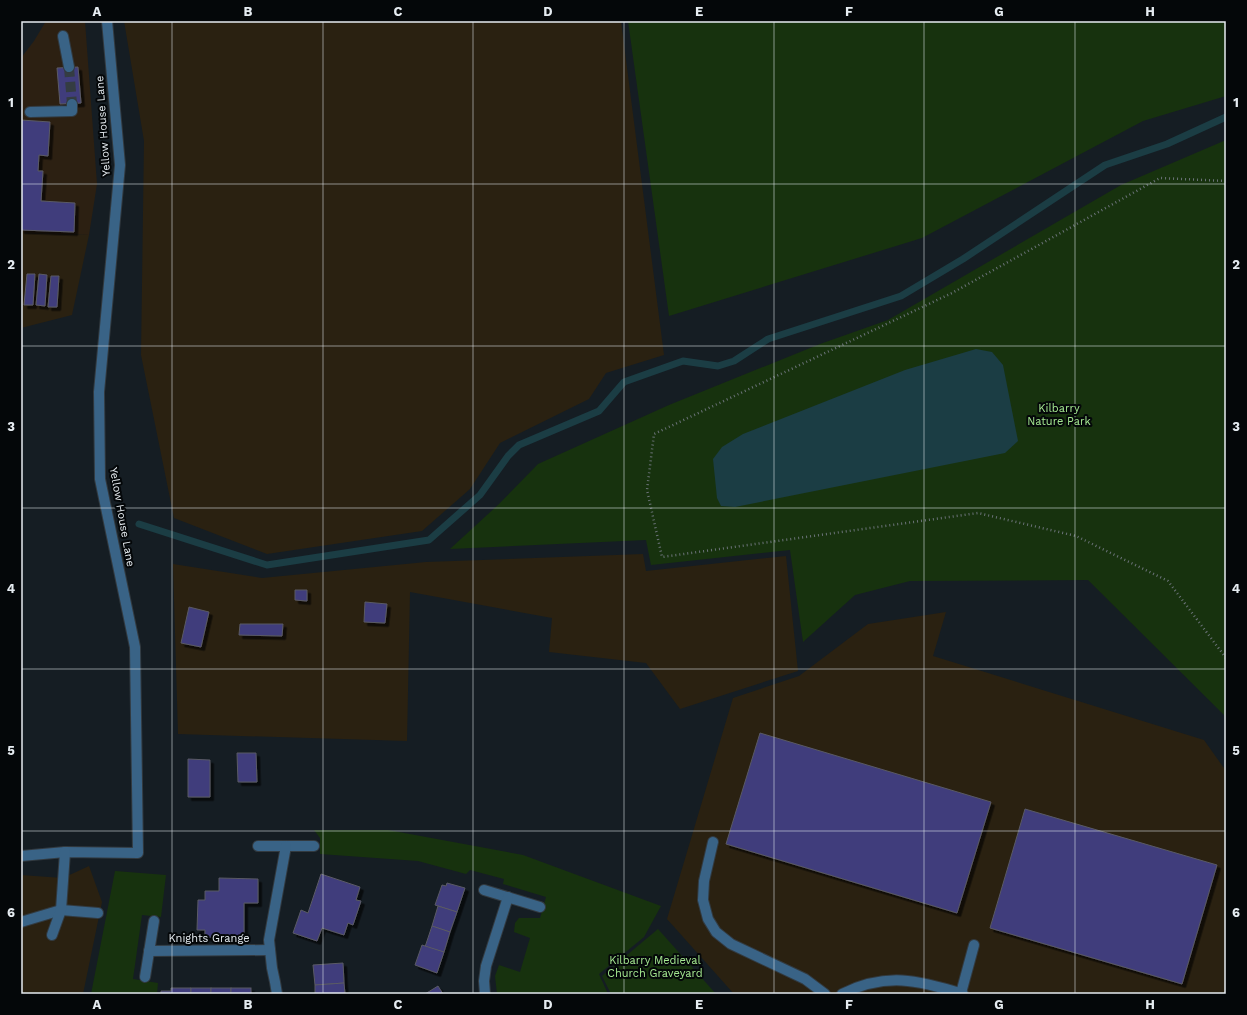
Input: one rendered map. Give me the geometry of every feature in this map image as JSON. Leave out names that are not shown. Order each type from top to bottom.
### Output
[{"type":"street","name":"Yellow House Lane","points":[[21,856],[65,852],[138,853],[135,647],[100,479],[99,392],[120,165],[107,21]]},
{"type":"street","points":[[63,36],[69,67]]},
{"type":"street","points":[[30,112],[72,111],[72,104]]},
{"type":"street","points":[[713,842],[704,881],[703,900],[708,919],[716,932],[731,944],[805,979],[825,994]]},
{"type":"street","points":[[258,846],[314,846]]},
{"type":"street","points":[[277,994],[270,950],[270,940],[286,846]]},
{"type":"street","points":[[52,935],[61,910],[65,852]]},
{"type":"street","points":[[484,890],[540,906]]},
{"type":"street","points":[[485,994],[484,981],[486,966],[508,897]]},
{"type":"street","points":[[21,922],[61,910],[98,913]]},
{"type":"street","name":"Knights Grange","points":[[146,977],[154,921]]},
{"type":"street","points":[[847,993],[874,982],[904,980],[930,984],[962,994],[974,945]]},
{"type":"street","name":"Knights Grange","points":[[149,950],[270,950]]},
{"type":"path","points":[[1226,181],[1160,178],[952,293],[654,434],[647,490],[662,557],[978,513],[1076,536],[1168,581],[1226,658]]},
{"type":"shaded area","points":[[46,21],[85,21],[97,184],[89,235],[21,233],[21,58],[34,41]]},
{"type":"shaded area","points":[[124,21],[621,21],[664,355],[606,373],[589,399],[500,443],[470,489],[422,531],[267,554],[174,518],[141,355],[144,141]]},
{"type":"shaded area","points":[[21,233],[89,235],[72,315],[21,328]]},
{"type":"shaded area","points":[[643,554],[646,571],[786,556],[798,671],[680,709],[646,663],[549,652],[552,618],[410,592],[407,741],[178,734],[173,564],[262,578],[426,562]]},
{"type":"shaded area","points":[[946,612],[933,656],[1204,740],[1226,771],[1226,994],[734,994],[667,919],[733,698],[799,676],[868,624]]},
{"type":"shaded area","points":[[89,866],[102,902],[83,994],[21,994],[21,875],[63,878]]},
{"type":"green space","points":[[628,21],[1226,21],[1226,96],[1143,121],[922,238],[669,316]]},
{"type":"green space","name":"Kilbarry Nature Park","points":[[1226,140],[1226,717],[1088,580],[910,581],[855,595],[803,642],[790,550],[651,565],[646,540],[450,549],[499,504],[538,464],[669,405],[820,344],[888,320],[1121,185]]},
{"type":"green space","points":[[314,830],[388,830],[523,855],[661,906],[644,937],[599,974],[608,994],[497,994],[495,976],[499,965],[520,972],[530,938],[514,932],[515,923],[519,918],[540,918],[546,897],[503,884],[504,879],[470,870],[466,874],[418,861],[320,854],[320,838]]},
{"type":"green space","points":[[115,871],[166,875],[161,917],[142,915],[133,979],[158,983],[157,994],[91,994]]},
{"type":"green space","name":"Kilbarry Medieval Church Graveyard","points":[[658,929],[716,994],[611,994],[602,976]]},
{"type":"water","points":[[976,349],[992,352],[1003,365],[1018,441],[1005,453],[735,507],[721,506],[717,498],[713,459],[722,447],[743,434],[905,370]]},
{"type":"building","points":[[78,67],[81,103],[60,104],[57,68]]},
{"type":"building","points":[[21,120],[50,122],[48,156],[39,155],[38,171],[43,171],[41,201],[75,203],[74,232],[21,230]]},
{"type":"building","points":[[27,274],[35,274],[33,305],[24,305]]},
{"type":"building","points":[[39,274],[47,275],[45,306],[36,305]]},
{"type":"building","points":[[51,276],[59,276],[57,307],[48,307]]},
{"type":"building","points":[[295,590],[307,590],[307,601],[295,600]]},
{"type":"building","points":[[365,602],[387,604],[385,623],[364,622]]},
{"type":"building","points":[[189,607],[209,612],[201,647],[181,643]]},
{"type":"building","points":[[240,624],[283,624],[282,636],[239,635]]},
{"type":"building","points":[[760,733],[991,802],[957,913],[726,844]]},
{"type":"building","points":[[237,753],[256,753],[257,782],[238,782]]},
{"type":"building","points":[[188,759],[210,760],[210,797],[188,797]]},
{"type":"building","points":[[1025,809],[1217,865],[1182,984],[990,928]]},
{"type":"building","points":[[321,874],[360,887],[356,900],[361,901],[353,925],[348,923],[344,935],[322,928],[317,941],[293,933],[301,910],[308,913]]},
{"type":"building","points":[[219,878],[258,879],[258,903],[244,903],[244,938],[205,937],[205,930],[197,930],[198,900],[205,900],[205,891],[219,891]]},
{"type":"building","points":[[447,883],[465,888],[457,912],[435,905],[442,885],[446,886]]},
{"type":"building","points":[[438,906],[457,912],[450,932],[432,926]]},
{"type":"building","points":[[432,926],[450,932],[444,952],[425,947]]},
{"type":"building","points":[[422,945],[444,952],[437,973],[415,965]]},
{"type":"building","points":[[343,963],[344,983],[315,985],[313,965]]},
{"type":"building","points":[[344,983],[345,994],[315,994],[315,985]]},
{"type":"building","points":[[438,986],[443,994],[425,994]]},
{"type":"building","points":[[171,988],[191,988],[191,994],[161,994],[161,991],[171,991]]},
{"type":"building","points":[[191,988],[211,988],[211,994],[191,994]]},
{"type":"building","points":[[211,988],[231,988],[231,994],[211,994]]},
{"type":"building","points":[[231,988],[251,988],[251,994],[231,994]]},
{"type":"waterway","points":[[139,524],[267,565],[429,540],[480,495],[508,456],[519,445],[599,411],[624,382],[683,361],[718,366],[734,361],[768,339],[901,296],[963,259],[1105,165],[1167,144],[1226,117]]},
{"type":"tunnel","points":[[69,67],[72,104]]}]
